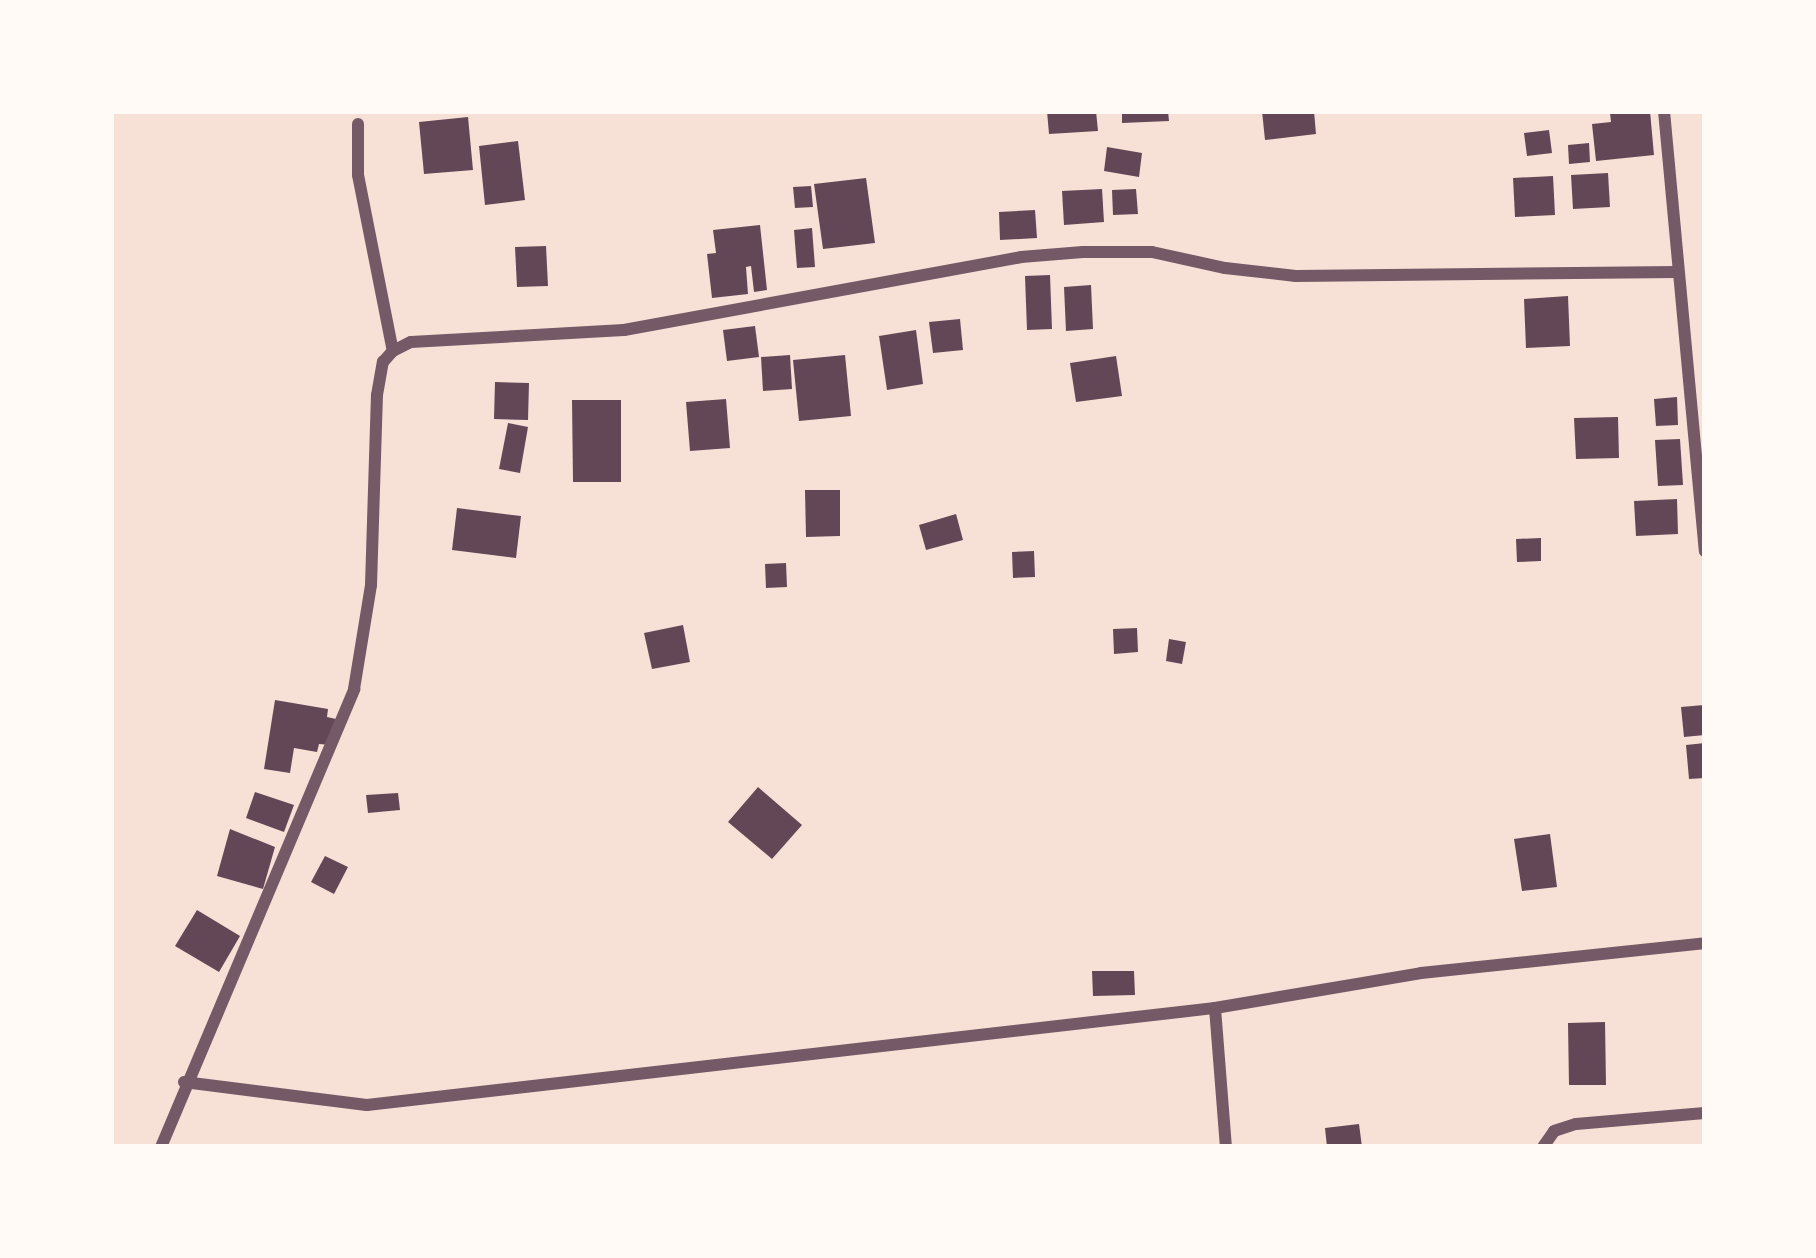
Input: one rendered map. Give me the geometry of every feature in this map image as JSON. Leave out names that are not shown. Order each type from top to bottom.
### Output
[{"type":"street","points":[[1664,111],[1705,551]]},
{"type":"street","points":[[160,1147],[355,689],[371,585],[380,375],[392,351],[358,175],[358,124]]},
{"type":"street","points":[[392,351],[411,342],[560,337],[646,327],[1022,257],[1082,252],[1152,252],[1296,276],[1677,272]]},
{"type":"street","points":[[184,1082],[367,1105],[1215,1008],[1421,974],[1705,944]]},
{"type":"street","points":[[1215,1008],[1226,1147]]},
{"type":"street","points":[[1543,1147],[1554,1131],[1576,1124],[1705,1113]]},
{"type":"building","points":[[1047,111],[1096,111],[1098,131],[1049,134]]},
{"type":"building","points":[[1122,111],[1168,111],[1169,121],[1122,123]]},
{"type":"building","points":[[1262,111],[1314,111],[1316,134],[1265,140]]},
{"type":"building","points":[[1650,111],[1654,155],[1596,161],[1592,124],[1611,122],[1610,113]]},
{"type":"building","points":[[468,117],[473,170],[424,174],[419,122]]},
{"type":"building","points":[[1549,130],[1552,153],[1527,156],[1524,133]]},
{"type":"building","points":[[518,141],[525,200],[485,205],[479,146]]},
{"type":"building","points":[[1589,143],[1590,162],[1569,164],[1568,145]]},
{"type":"building","points":[[1107,147],[1142,153],[1139,177],[1104,171]]},
{"type":"building","points":[[1608,173],[1610,207],[1573,209],[1571,175]]},
{"type":"building","points":[[1553,176],[1555,215],[1515,217],[1513,178]]},
{"type":"building","points":[[866,178],[875,243],[823,249],[814,184]]},
{"type":"building","points":[[811,186],[813,207],[795,208],[793,187]]},
{"type":"building","points":[[1102,189],[1104,222],[1064,225],[1062,191]]},
{"type":"building","points":[[1136,189],[1138,214],[1113,215],[1112,190]]},
{"type":"building","points":[[1035,210],[1037,238],[1000,240],[999,212]]},
{"type":"building","points":[[760,225],[767,290],[754,292],[751,266],[746,267],[748,294],[712,298],[707,254],[716,253],[713,230]]},
{"type":"building","points":[[812,228],[815,267],[797,268],[794,230]]},
{"type":"building","points":[[546,246],[548,286],[517,287],[515,247]]},
{"type":"building","points":[[1050,275],[1052,329],[1027,330],[1025,276]]},
{"type":"building","points":[[1091,285],[1093,329],[1066,331],[1064,287]]},
{"type":"building","points":[[1568,296],[1570,346],[1526,348],[1524,299]]},
{"type":"building","points":[[960,319],[963,350],[933,353],[929,322]]},
{"type":"building","points":[[755,326],[759,357],[727,361],[723,330]]},
{"type":"building","points":[[916,330],[923,384],[887,390],[879,336]]},
{"type":"building","points":[[790,355],[792,389],[763,391],[761,357]]},
{"type":"building","points":[[845,355],[851,416],[799,421],[793,360]]},
{"type":"building","points":[[1116,356],[1122,396],[1076,402],[1070,363]]},
{"type":"building","points":[[495,382],[529,383],[528,420],[494,419]]},
{"type":"building","points":[[1677,397],[1678,425],[1656,426],[1654,399]]},
{"type":"building","points":[[726,399],[730,448],[690,451],[686,402]]},
{"type":"building","points":[[572,400],[621,400],[621,482],[573,482]]},
{"type":"building","points":[[1618,417],[1619,458],[1576,459],[1574,418]]},
{"type":"building","points":[[508,423],[528,427],[520,473],[499,469]]},
{"type":"building","points":[[1680,439],[1683,485],[1658,486],[1655,440]]},
{"type":"building","points":[[805,490],[840,490],[840,536],[806,537]]},
{"type":"building","points":[[1677,499],[1678,534],[1636,536],[1634,501]]},
{"type":"building","points":[[457,508],[521,516],[516,558],[452,550]]},
{"type":"building","points":[[956,514],[963,540],[926,550],[919,525]]},
{"type":"building","points":[[1541,538],[1541,561],[1517,562],[1516,539]]},
{"type":"building","points":[[1034,551],[1035,577],[1013,578],[1012,552]]},
{"type":"building","points":[[786,563],[787,587],[766,588],[765,564]]},
{"type":"building","points":[[683,625],[690,662],[652,669],[644,633]]},
{"type":"building","points":[[1137,628],[1138,652],[1114,654],[1113,629]]},
{"type":"building","points":[[1169,639],[1186,642],[1182,664],[1166,661]]},
{"type":"building","points":[[275,700],[328,709],[327,717],[336,719],[331,745],[319,744],[317,752],[294,748],[290,773],[264,769]]},
{"type":"building","points":[[1704,705],[1705,735],[1684,737],[1681,707]]},
{"type":"building","points":[[1705,743],[1705,778],[1689,779],[1686,745]]},
{"type":"building","points":[[758,787],[802,825],[772,859],[728,822]]},
{"type":"building","points":[[255,792],[294,805],[284,832],[246,818]]},
{"type":"building","points":[[398,793],[400,810],[368,813],[366,795]]},
{"type":"building","points":[[230,829],[275,847],[263,889],[217,876]]},
{"type":"building","points":[[1550,834],[1557,887],[1522,891],[1514,839]]},
{"type":"building","points":[[325,856],[348,867],[334,894],[311,882]]},
{"type":"building","points":[[197,910],[240,936],[219,972],[175,946]]},
{"type":"building","points":[[1092,971],[1134,971],[1135,995],[1093,996]]},
{"type":"building","points":[[1605,1022],[1606,1085],[1569,1085],[1568,1023]]},
{"type":"building","points":[[1359,1124],[1362,1147],[1327,1147],[1325,1128]]}]
